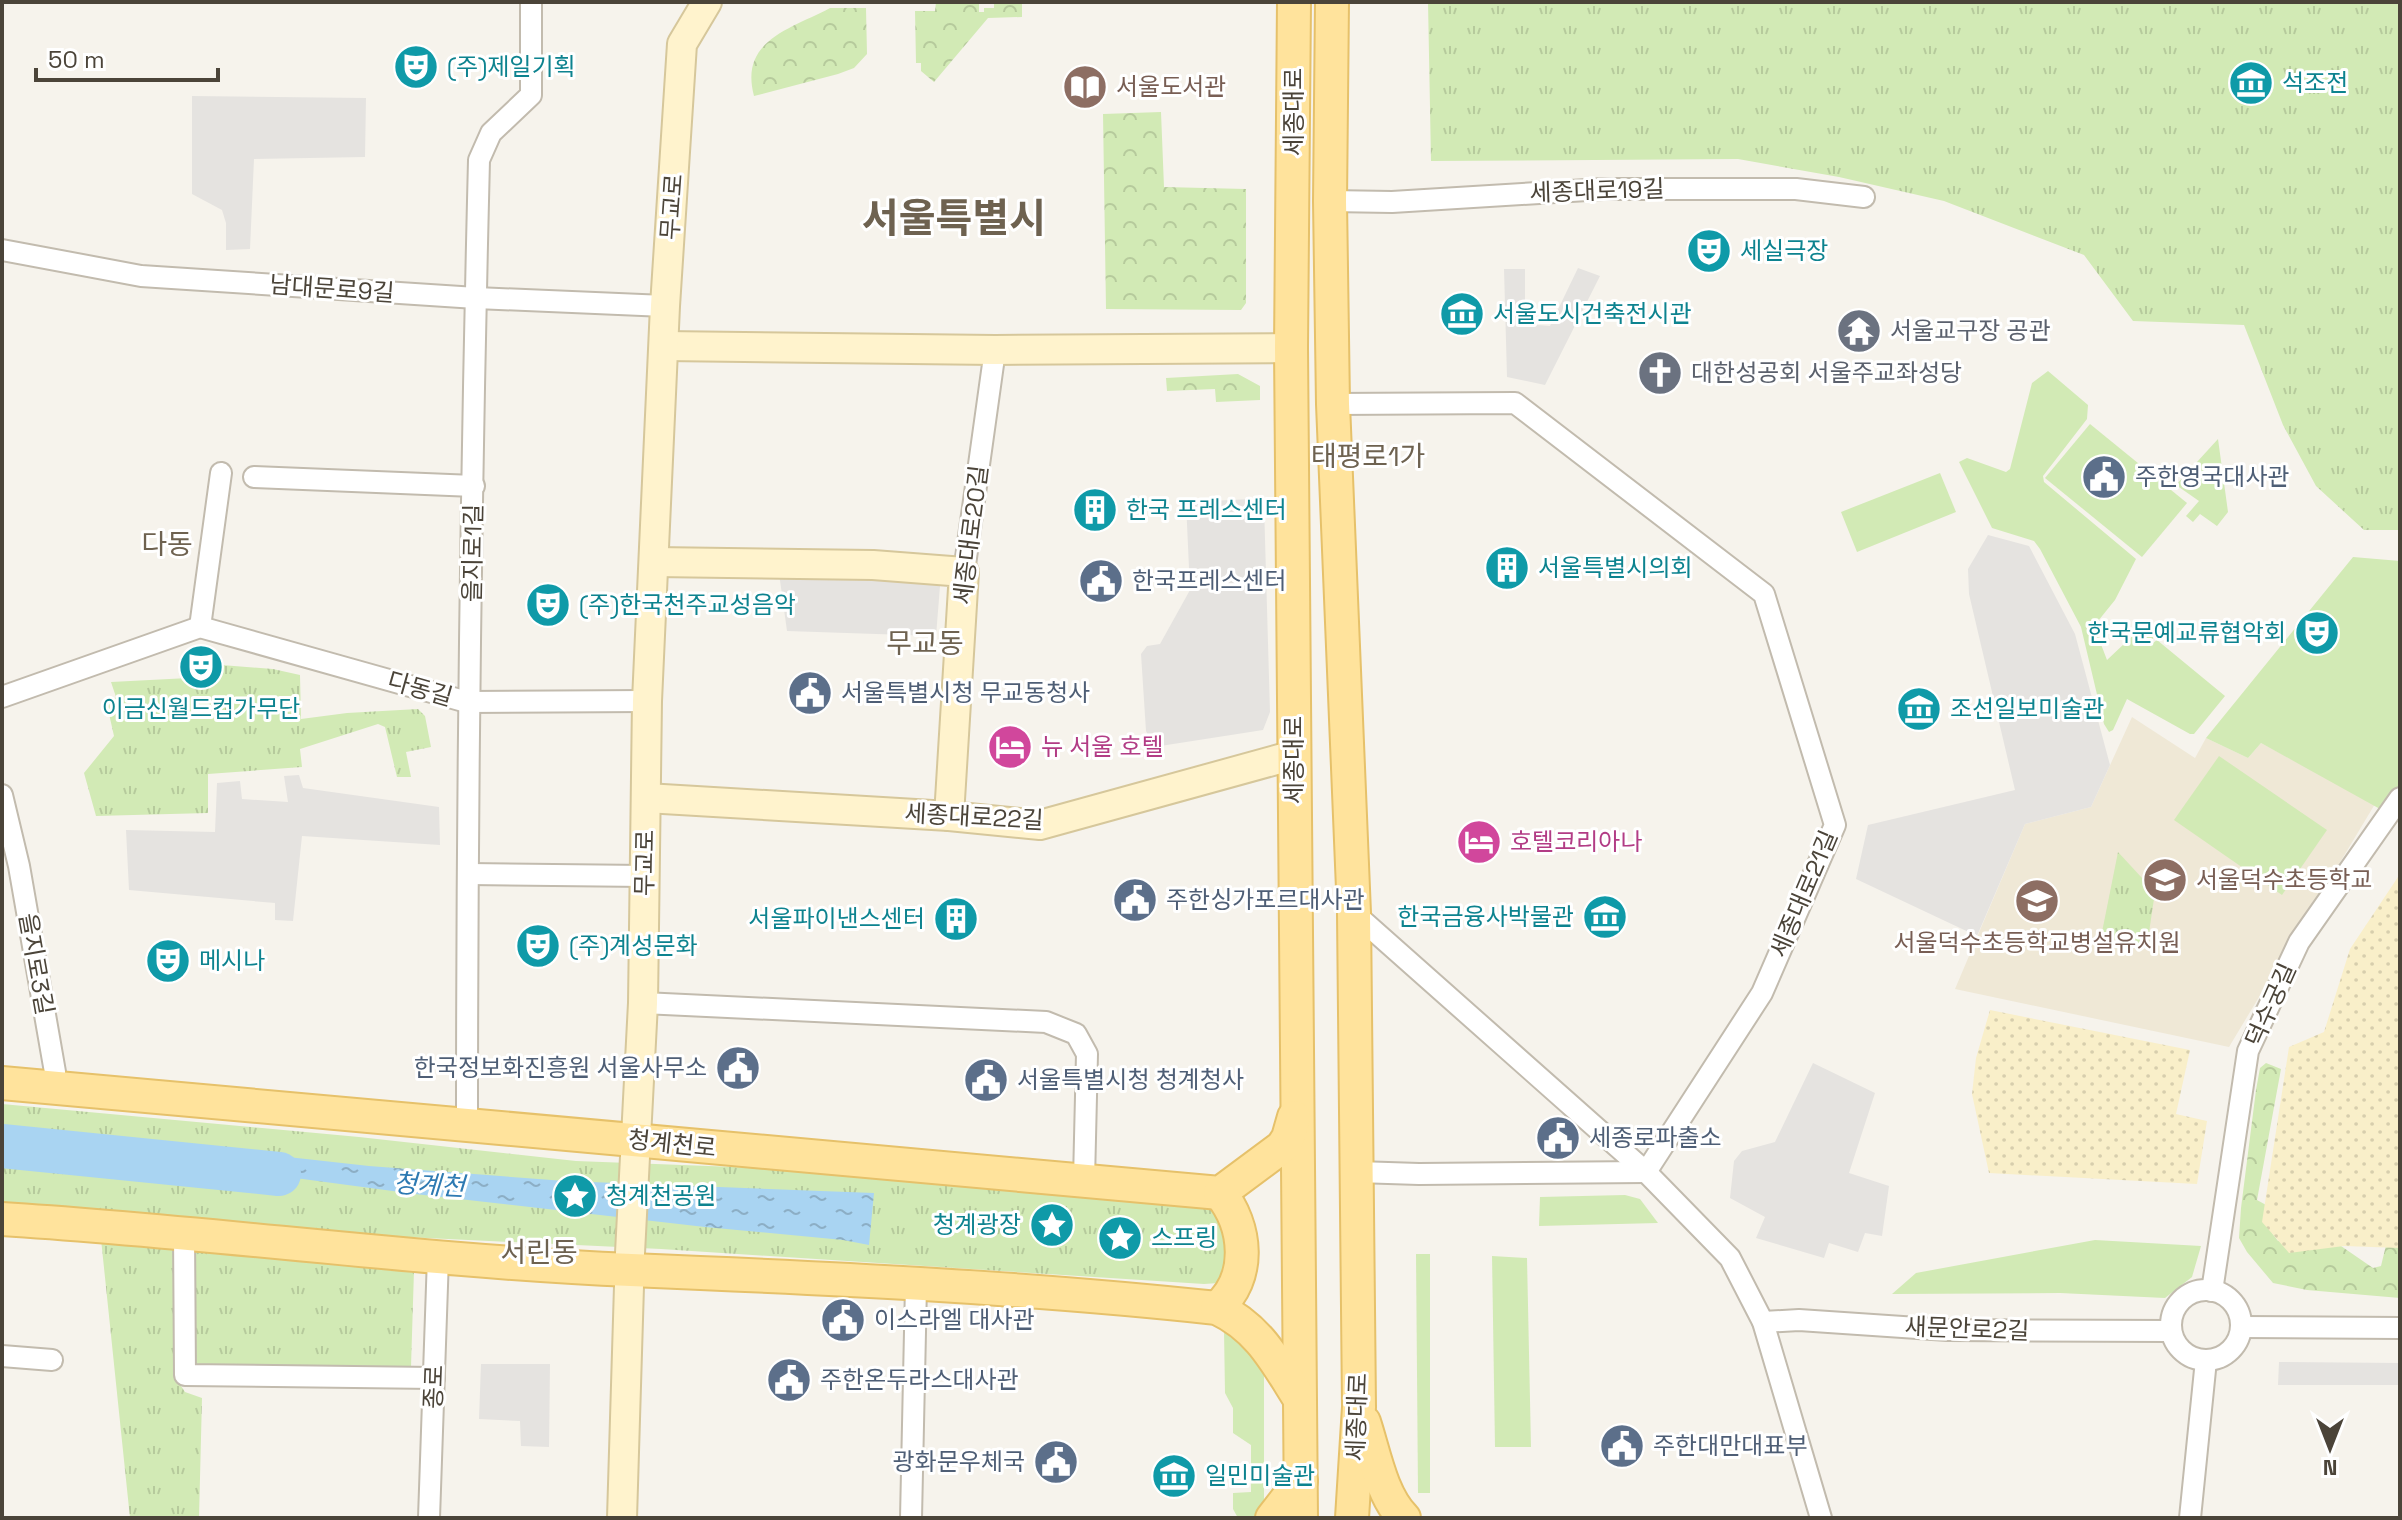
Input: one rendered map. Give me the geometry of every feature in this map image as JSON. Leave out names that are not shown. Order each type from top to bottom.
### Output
[{"type":"main road","name":"무교로","points":[[631,1262],[643,1003],[647,701],[665,306],[682,44],[707,2]]},
{"type":"main road","name":"세종대로","points":[[1294,2],[1291,348],[1301,1518]]},
{"type":"main road","name":"세종대로","points":[[1332,2],[1330,201],[1333,404],[1354,913],[1359,1407],[1352,1518]]},
{"type":"main road","points":[[664,346],[995,350],[1291,348]]},
{"type":"main road","points":[[655,562],[873,565],[964,572]]},
{"type":"main road","name":"세종대로20길","points":[[949,816],[964,572]]},
{"type":"main road","name":"세종대로22길","points":[[646,798],[949,816],[1040,825],[1294,755]]},
{"type":"main road","name":"청계천로","points":[[2,1083],[467,1124],[636,1153],[1084,1180],[1220,1193]]},
{"type":"main road","points":[[1217,1308],[1227,1300],[1235,1285],[1242,1250],[1236,1216],[1220,1193],[1282,1147],[1288,1138],[1297,1105]]},
{"type":"main road","points":[[2,1219],[438,1257],[631,1262],[673,1270],[1217,1308],[1239,1318],[1261,1340],[1299,1398]]},
{"type":"main road","points":[[622,1518],[631,1262]]},
{"type":"main road","points":[[1335,1518],[1347,1506],[1350,1493],[1359,1407]]},
{"type":"main road","points":[[1359,1407],[1385,1485],[1404,1518]]},
{"type":"main road","points":[[1272,1518],[1301,1481]]},
{"type":"main road","points":[[1301,1481],[1309,1512],[1316,1518]]},
{"type":"street","name":"을지로1길","points":[[467,1124],[467,702],[479,160],[491,133],[531,95],[531,2]]},
{"type":"street","name":"세종대로19길","points":[[1330,201],[1392,202],[1603,189],[1796,189],[1864,197]]},
{"type":"street","name":"남대문로9길","points":[[2,250],[141,276],[476,298],[665,306]]},
{"type":"street","name":"세종대로20길","points":[[964,572],[995,350]]},
{"type":"street","name":"세종대로21길","points":[[1333,404],[1515,403],[1764,594],[1835,825],[1762,993],[1646,1172]]},
{"type":"street","points":[[2,697],[200,627],[221,473]]},
{"type":"street","points":[[254,477],[474,486]]},
{"type":"street","name":"다동길","points":[[200,627],[467,702],[647,701]]},
{"type":"street","name":"을지로3길","points":[[2,795],[19,866],[55,1072],[52,1086]]},
{"type":"street","name":"덕수궁길","points":[[2212,1291],[2248,1051],[2299,942],[2400,798]]},
{"type":"street","points":[[469,874],[645,876]]},
{"type":"street","points":[[1354,913],[1646,1172],[1730,1258],[1763,1322],[1821,1518]]},
{"type":"street","points":[[643,1003],[1046,1022],[1076,1034],[1087,1054],[1084,1180]]},
{"type":"street","points":[[1357,1172],[1646,1172]]},
{"type":"street","points":[[184,1233],[185,1375],[434,1378]]},
{"type":"street","name":"종로","points":[[429,1518],[438,1257]]},
{"type":"street","points":[[911,1518],[916,1285]]},
{"type":"street","points":[[2212,1291],[2229,1298],[2237,1307],[2242,1327],[2234,1347],[2226,1354],[2206,1360],[2183,1352],[2171,1331],[2171,1319],[2183,1298],[2194,1292],[2212,1291]]},
{"type":"street","name":"새문안로2길","points":[[1763,1322],[1799,1320],[1947,1330],[2171,1331]]},
{"type":"street","points":[[2242,1327],[2400,1328]]},
{"type":"street","points":[[2,1356],[52,1360]]},
{"type":"street","points":[[2190,1518],[2206,1360]]},
{"type":"shaded area","points":[[192,96],[366,98],[365,157],[254,159],[250,249],[226,250],[226,223],[222,210],[192,194]]},
{"type":"shaded area","points":[[1578,268],[1600,276],[1545,385],[1507,377],[1504,269],[1525,269],[1525,324],[1550,326]]},
{"type":"shaded area","points":[[1252,499],[1264,504],[1270,712],[1263,730],[1154,747],[1146,731],[1141,654],[1147,646],[1160,644],[1190,590],[1186,502]]},
{"type":"shaded area","points":[[1988,535],[2029,546],[2075,634],[2110,765],[2091,807],[2025,824],[1977,936],[1856,879],[1868,825],[2015,790],[1969,594],[1968,569]]},
{"type":"shaded area","points":[[779,573],[936,581],[940,586],[936,636],[787,631]]},
{"type":"shaded area","name":"서울덕수초등학교","points":[[2132,717],[2195,758],[2206,738],[2248,758],[2261,743],[2375,804],[2229,1047],[1955,989],[2025,824],[2091,807]]},
{"type":"shaded area","points":[[299,775],[303,788],[439,807],[440,845],[302,836],[293,921],[275,920],[275,903],[129,890],[126,830],[215,832],[217,783],[240,781],[242,799],[288,802],[284,776]]},
{"type":"shaded area","points":[[1813,1063],[1875,1093],[1849,1173],[1889,1186],[1882,1236],[1865,1233],[1858,1252],[1829,1243],[1824,1258],[1756,1238],[1765,1217],[1730,1198],[1734,1161],[1742,1151],[1775,1142]]},
{"type":"shaded area","points":[[2279,1362],[2400,1363],[2400,1385],[2278,1385]]},
{"type":"shaded area","points":[[481,1364],[550,1364],[549,1447],[521,1446],[520,1421],[479,1419]]},
{"type":"green space","points":[[936,2],[979,2],[979,12],[984,12],[984,8],[994,8],[994,2],[1022,2],[1022,17],[988,18],[934,82],[921,71],[921,63],[916,63],[915,11],[935,11]]},
{"type":"green space","points":[[1428,2],[2400,2],[2400,530],[2364,530],[2316,486],[2283,425],[2244,325],[2133,321],[2084,255],[1944,201],[1839,177],[1738,159],[1431,161]]},
{"type":"green space","points":[[830,8],[866,8],[867,54],[854,68],[838,74],[754,96],[751,77],[761,49],[785,30]]},
{"type":"green space","points":[[1161,112],[1164,187],[1246,189],[1246,303],[1241,310],[1106,309],[1103,114]]},
{"type":"green space","points":[[2048,371],[2088,405],[2087,419],[2043,476],[2044,482],[2136,559],[2115,600],[2094,626],[2107,660],[2143,626],[2153,636],[2153,643],[2157,640],[2225,696],[2194,734],[2127,699],[2113,730],[2109,732],[2104,724],[2081,627],[2040,549],[2034,541],[1992,528],[1959,462],[1967,458],[2006,472],[2010,469],[2032,383]]},
{"type":"green space","points":[[1238,374],[1260,386],[1260,400],[1216,402],[1215,389],[1167,391],[1166,378]]},
{"type":"green space","points":[[2090,424],[2187,503],[2142,557],[2045,478]]},
{"type":"green space","points":[[2218,439],[2228,512],[2217,526],[2200,514],[2193,522],[2186,516],[2199,501],[2176,485]]},
{"type":"green space","points":[[1940,473],[1956,512],[1857,552],[1841,512]]},
{"type":"green space","points":[[2353,557],[2400,561],[2400,798],[2389,814],[2261,743],[2248,758],[2206,738]]},
{"type":"green space","points":[[209,664],[273,669],[300,675],[301,719],[418,709],[425,716],[431,747],[406,752],[411,777],[397,777],[385,727],[378,724],[300,749],[302,767],[208,774],[208,813],[96,816],[84,773],[114,736],[107,705],[116,697],[111,682],[208,677]]},
{"type":"green space","points":[[2219,756],[2327,830],[2282,895],[2174,820]]},
{"type":"green space","points":[[2118,852],[2155,892],[2147,946],[2101,937]]},
{"type":"green space","points":[[2266,1063],[2281,1069],[2257,1200],[2277,1211],[2272,1233],[2278,1241],[2341,1246],[2373,1268],[2381,1266],[2400,1187],[2400,1298],[2307,1290],[2273,1283],[2239,1238],[2256,1090],[2260,1068]]},
{"type":"green space","name":"청계천공원","points":[[2,1104],[359,1137],[576,1161],[735,1167],[954,1181],[1214,1204],[1236,1243],[1219,1283],[1204,1284],[661,1249],[364,1235],[2,1203]]},
{"type":"green space","points":[[1625,1195],[1640,1199],[1658,1223],[1539,1226],[1540,1197]]},
{"type":"green space","points":[[101,1239],[175,1246],[177,1380],[185,1392],[202,1398],[199,1518],[130,1518]]},
{"type":"green space","points":[[2095,1240],[2201,1246],[2192,1277],[2165,1298],[2060,1293],[1892,1294],[1916,1273]]},
{"type":"green space","points":[[196,1251],[414,1270],[411,1367],[196,1365]]},
{"type":"green space","points":[[1416,1254],[1430,1254],[1430,1493],[1418,1493]]},
{"type":"green space","points":[[1492,1256],[1527,1258],[1531,1447],[1495,1447]]},
{"type":"green space","points":[[1224,1330],[1264,1359],[1264,1513],[1259,1518],[1238,1518],[1233,1509],[1233,1493],[1251,1492],[1251,1445],[1233,1433],[1233,1408],[1225,1393]]},
{"type":"sand","points":[[2400,874],[2400,1248],[2344,1246],[2289,1253],[2262,1222],[2289,1047],[2324,1032],[2350,949]]},
{"type":"sand","points":[[1990,1010],[2190,1050],[2176,1114],[2207,1121],[2197,1184],[1989,1173],[1972,1094],[1976,1058]]},
{"type":"water","name":"청계천","points":[[2,1125],[369,1166],[565,1181],[874,1193],[869,1245],[415,1194],[2,1141]]},
{"type":"waterway","name":"청계천","points":[[2,1146],[279,1174]]},
{"type":"place","name":"(주)제일기획","points":[[416,67]]},
{"type":"place","name":"석조전","points":[[2251,83]]},
{"type":"place","name":"서울도서관","points":[[1085,87]]},
{"type":"place","name":"세실극장","points":[[1709,251]]},
{"type":"place","name":"서울도시건축전시관","points":[[1462,314]]},
{"type":"place","name":"서울교구장 공관","points":[[1859,331]]},
{"type":"place","name":"대한성공회 서울주교좌성당","points":[[1660,373]]},
{"type":"place","name":"주한영국대사관","points":[[2104,477]]},
{"type":"place","name":"한국 프레스센터","points":[[1095,510]]},
{"type":"place","name":"서울특별시의회","points":[[1507,568]]},
{"type":"place","name":"한국프레스센터","points":[[1101,581]]},
{"type":"place","name":"(주)한국천주교성음악","points":[[548,605]]},
{"type":"place","name":"한국문예교류협악회","points":[[2317,633]]},
{"type":"place","name":"이금신월드컵가무단","points":[[201,667]]},
{"type":"place","name":"서울특별시청 무교동청사","points":[[810,693]]},
{"type":"place","name":"조선일보미술관","points":[[1919,709]]},
{"type":"place","name":"뉴 서울 호텔","points":[[1010,747]]},
{"type":"place","name":"호텔코리아나","points":[[1479,842]]},
{"type":"place","name":"서울덕수초등학교","points":[[2165,880]]},
{"type":"place","name":"주한싱가포르대사관","points":[[1135,900]]},
{"type":"place","name":"서울덕수초등학교병설유치원","points":[[2037,901]]},
{"type":"place","name":"한국금융사박물관","points":[[1605,917]]},
{"type":"place","name":"서울파이낸스센터","points":[[956,919]]},
{"type":"place","name":"(주)계성문화","points":[[538,946]]},
{"type":"place","name":"메시나","points":[[168,961]]},
{"type":"place","name":"한국정보화진흥원 서울사무소","points":[[738,1068]]},
{"type":"place","name":"서울특별시청 청계청사","points":[[986,1080]]},
{"type":"place","name":"세종로파출소","points":[[1558,1138]]},
{"type":"place","name":"청계천공원","points":[[575,1196]]},
{"type":"place","name":"청계광장","points":[[1052,1225]]},
{"type":"place","name":"스프링","points":[[1120,1238]]},
{"type":"place","name":"이스라엘 대사관","points":[[843,1320]]},
{"type":"place","name":"주한온두라스대사관","points":[[789,1380]]},
{"type":"place","name":"주한대만대표부","points":[[1622,1446]]},
{"type":"place","name":"광화문우체국","points":[[1056,1462]]},
{"type":"place","name":"일민미술관","points":[[1174,1476]]},
{"type":"district","name":"서울특별시","points":[[954,218]]},
{"type":"district","name":"태평로1가","points":[[1368,456]]},
{"type":"district","name":"다동","points":[[167,544]]},
{"type":"district","name":"무교동","points":[[925,643]]},
{"type":"district","name":"서린동","points":[[539,1252]]}]
